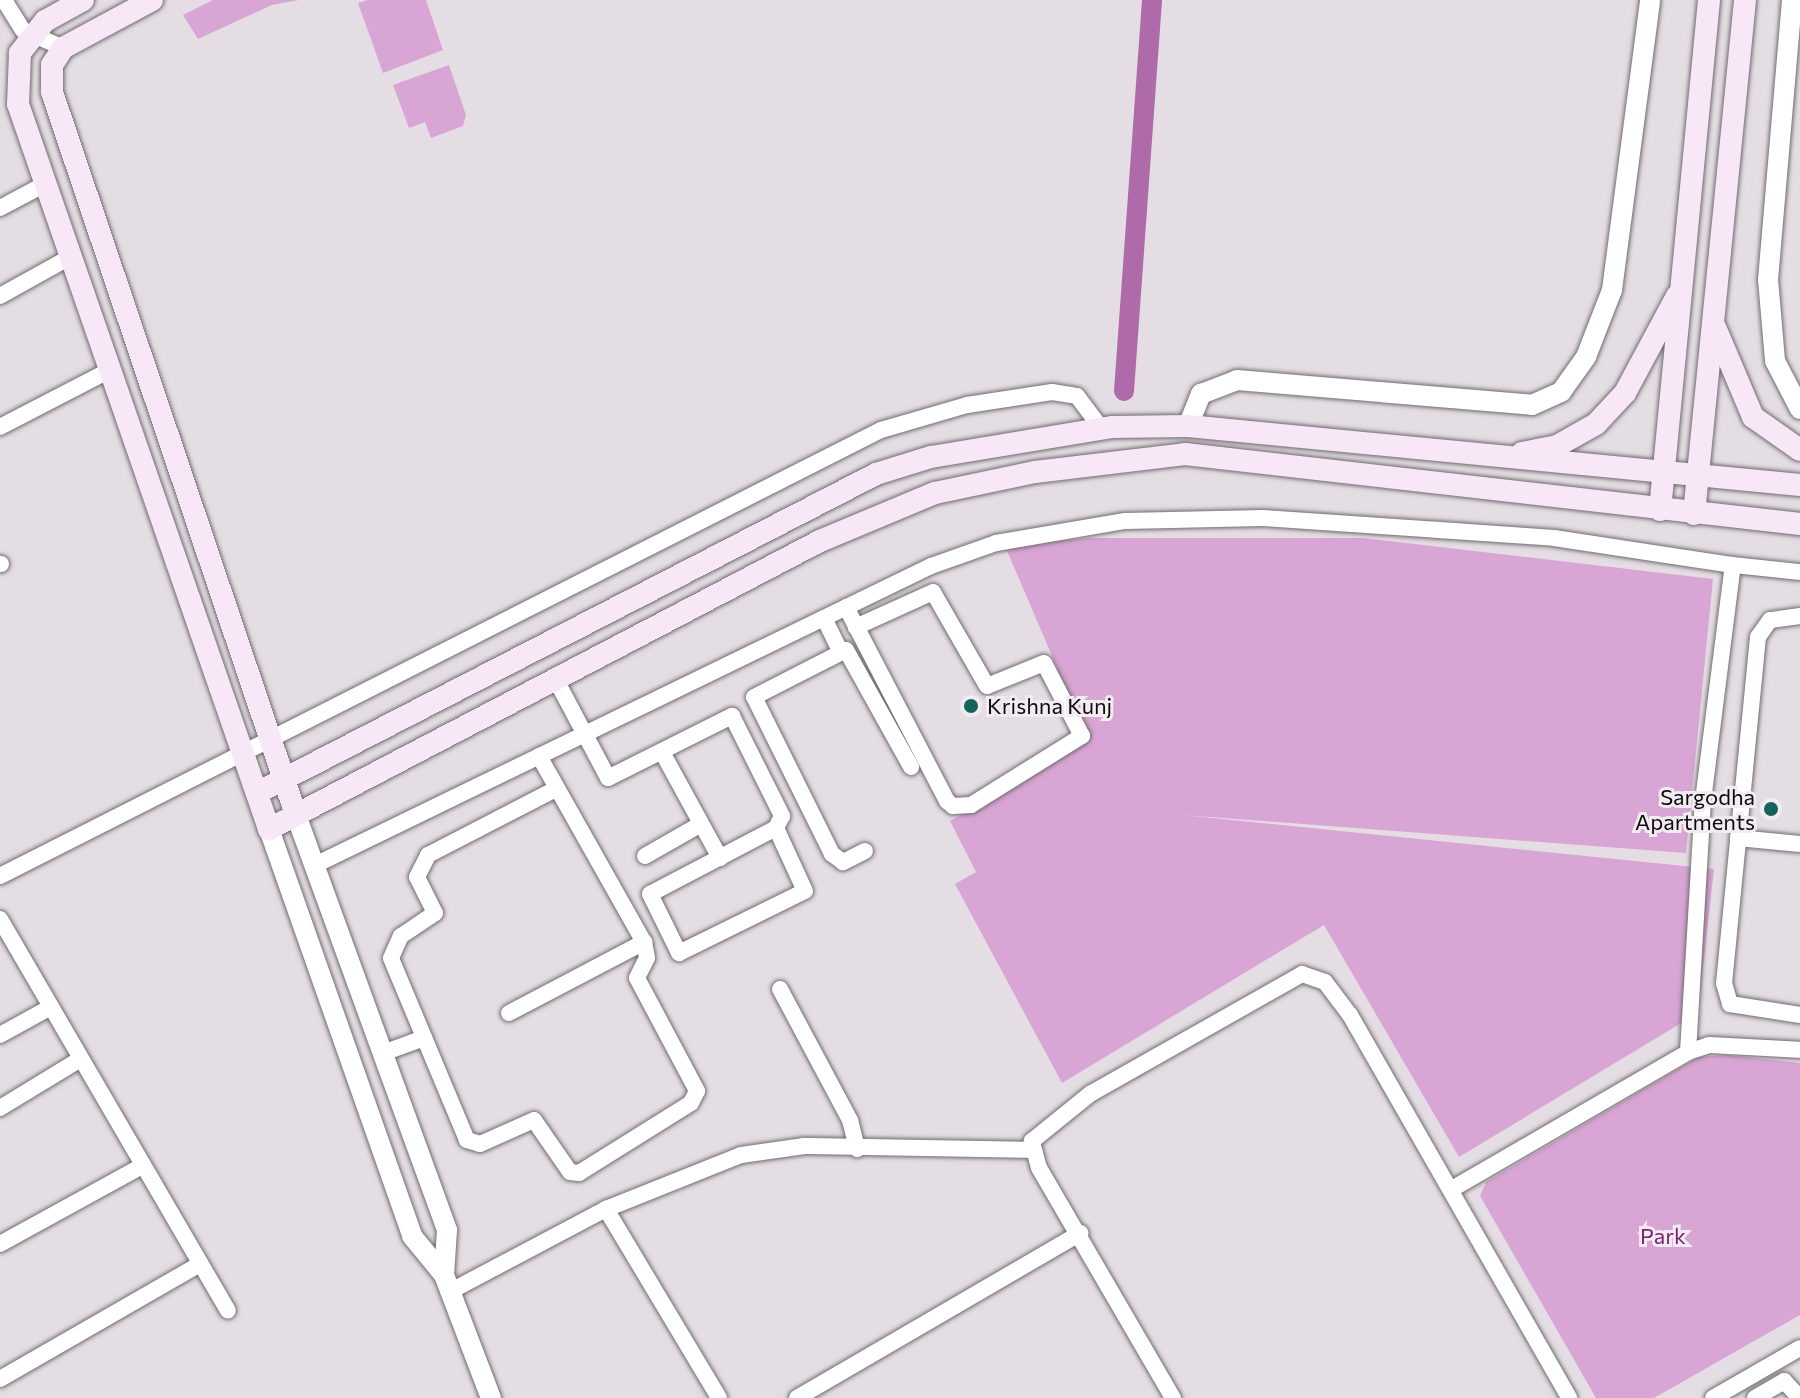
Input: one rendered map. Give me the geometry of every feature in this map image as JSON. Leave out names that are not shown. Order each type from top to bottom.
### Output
[{"type":"main road","points":[[83,0],[31,36],[16,62],[15,84],[269,829],[820,541],[935,493],[1035,472],[1185,454],[1800,524]]},
{"type":"main road","points":[[152,0],[63,48],[52,65],[52,92],[79,189],[296,815]]},
{"type":"main road","points":[[1660,510],[1709,0]]},
{"type":"main road","points":[[1694,514],[1745,0]]},
{"type":"main road","points":[[1501,457],[1557,446],[1596,424],[1625,393],[1680,292]]},
{"type":"main road","points":[[1713,318],[1753,417],[1800,450]]},
{"type":"main road","points":[[257,793],[876,474],[1101,428],[1188,426],[1662,475],[1697,474],[1800,485]]},
{"type":"street","points":[[4,0],[31,36],[63,48]]},
{"type":"street","points":[[1188,426],[1201,394],[1218,382],[1532,405],[1561,392],[1586,357],[1612,290],[1650,0]]},
{"type":"street","points":[[1792,0],[1768,279],[1775,361],[1800,409]]},
{"type":"street","points":[[0,208],[47,183]]},
{"type":"street","points":[[0,296],[72,256]]},
{"type":"street","points":[[0,427],[112,369]]},
{"type":"street","points":[[0,876],[241,748],[881,430],[967,405],[1052,392],[1077,396],[1101,428]]},
{"type":"street","points":[[315,865],[846,607],[996,543],[1076,527],[1198,516],[1554,538],[1800,572]]},
{"type":"street","points":[[1688,1052],[1703,801],[1733,565]]},
{"type":"street","points":[[846,607],[856,627],[953,806],[971,805],[1082,736],[1044,663],[987,686],[933,592],[856,627]]},
{"type":"street","points":[[1800,616],[1770,620],[1758,637],[1725,996],[1739,1007],[1800,1015]]},
{"type":"street","points":[[824,618],[839,649],[856,660],[911,767]]},
{"type":"street","points":[[839,649],[754,700],[832,854],[843,862],[865,851]]},
{"type":"street","points":[[556,680],[608,778],[732,716],[782,816],[776,828],[650,894],[682,954],[805,891],[776,828]]},
{"type":"street","points":[[662,752],[720,858]]},
{"type":"street","points":[[539,756],[644,942],[647,958],[637,978],[697,1091],[691,1103],[579,1173],[570,1172],[534,1120],[471,1143],[391,958],[401,936],[435,913],[419,865],[446,844],[556,789]]},
{"type":"street","points":[[296,815],[447,1230],[447,1284]]},
{"type":"street","points":[[645,856],[701,824]]},
{"type":"street","points":[[269,829],[412,1236],[447,1284],[491,1398]]},
{"type":"street","points":[[1738,838],[1800,844]]},
{"type":"street","points":[[0,919],[79,1060],[228,1311]]},
{"type":"street","points":[[509,1013],[644,942]]},
{"type":"street","points":[[1030,1150],[1040,1130],[1090,1094],[1274,988],[1314,975],[1350,1015],[1569,1398]]},
{"type":"street","points":[[780,989],[850,1120],[857,1149]]},
{"type":"street","points":[[0,1035],[49,1008]]},
{"type":"street","points":[[383,1053],[424,1038]]},
{"type":"street","points":[[1452,1189],[1688,1052],[1709,1045],[1800,1050]]},
{"type":"street","points":[[0,1108],[79,1060]]},
{"type":"street","points":[[447,1284],[606,1209],[741,1155],[857,1149],[1030,1150]]},
{"type":"street","points":[[1030,1150],[1173,1398]]},
{"type":"street","points":[[0,1244],[142,1166]]},
{"type":"street","points":[[606,1209],[719,1398]]},
{"type":"street","points":[[797,1398],[1080,1233]]},
{"type":"street","points":[[0,1379],[200,1264]]},
{"type":"street","points":[[1713,1398],[1793,1352],[1799,1377]]},
{"type":"street","points":[[1755,1398],[1784,1381],[1800,1398]]},
{"type":"green space","points":[[213,0],[299,0],[272,5],[198,39],[183,15]]},
{"type":"green space","points":[[368,0],[426,0],[443,50],[383,73],[358,3]]},
{"type":"green space","points":[[449,65],[466,115],[463,126],[431,138],[425,122],[409,128],[393,85]]},
{"type":"green space","points":[[1088,538],[1363,538],[1713,579],[1686,853],[1183,815],[1714,869],[1698,1013],[1459,1157],[1324,925],[1062,1083],[955,884],[976,872],[950,821],[1088,740],[1005,546]]},
{"type":"green space","name":"Park","points":[[1726,1055],[1800,1063],[1800,1315],[1654,1398],[1596,1398],[1480,1196],[1486,1182],[1699,1057]]},
{"type":"waterway","points":[[1124,391],[1152,0]]},
{"type":"place","name":"Krishna Kunj","points":[[971,706]]},
{"type":"place","name":"Sargodha Apartments","points":[[1771,809]]}]
